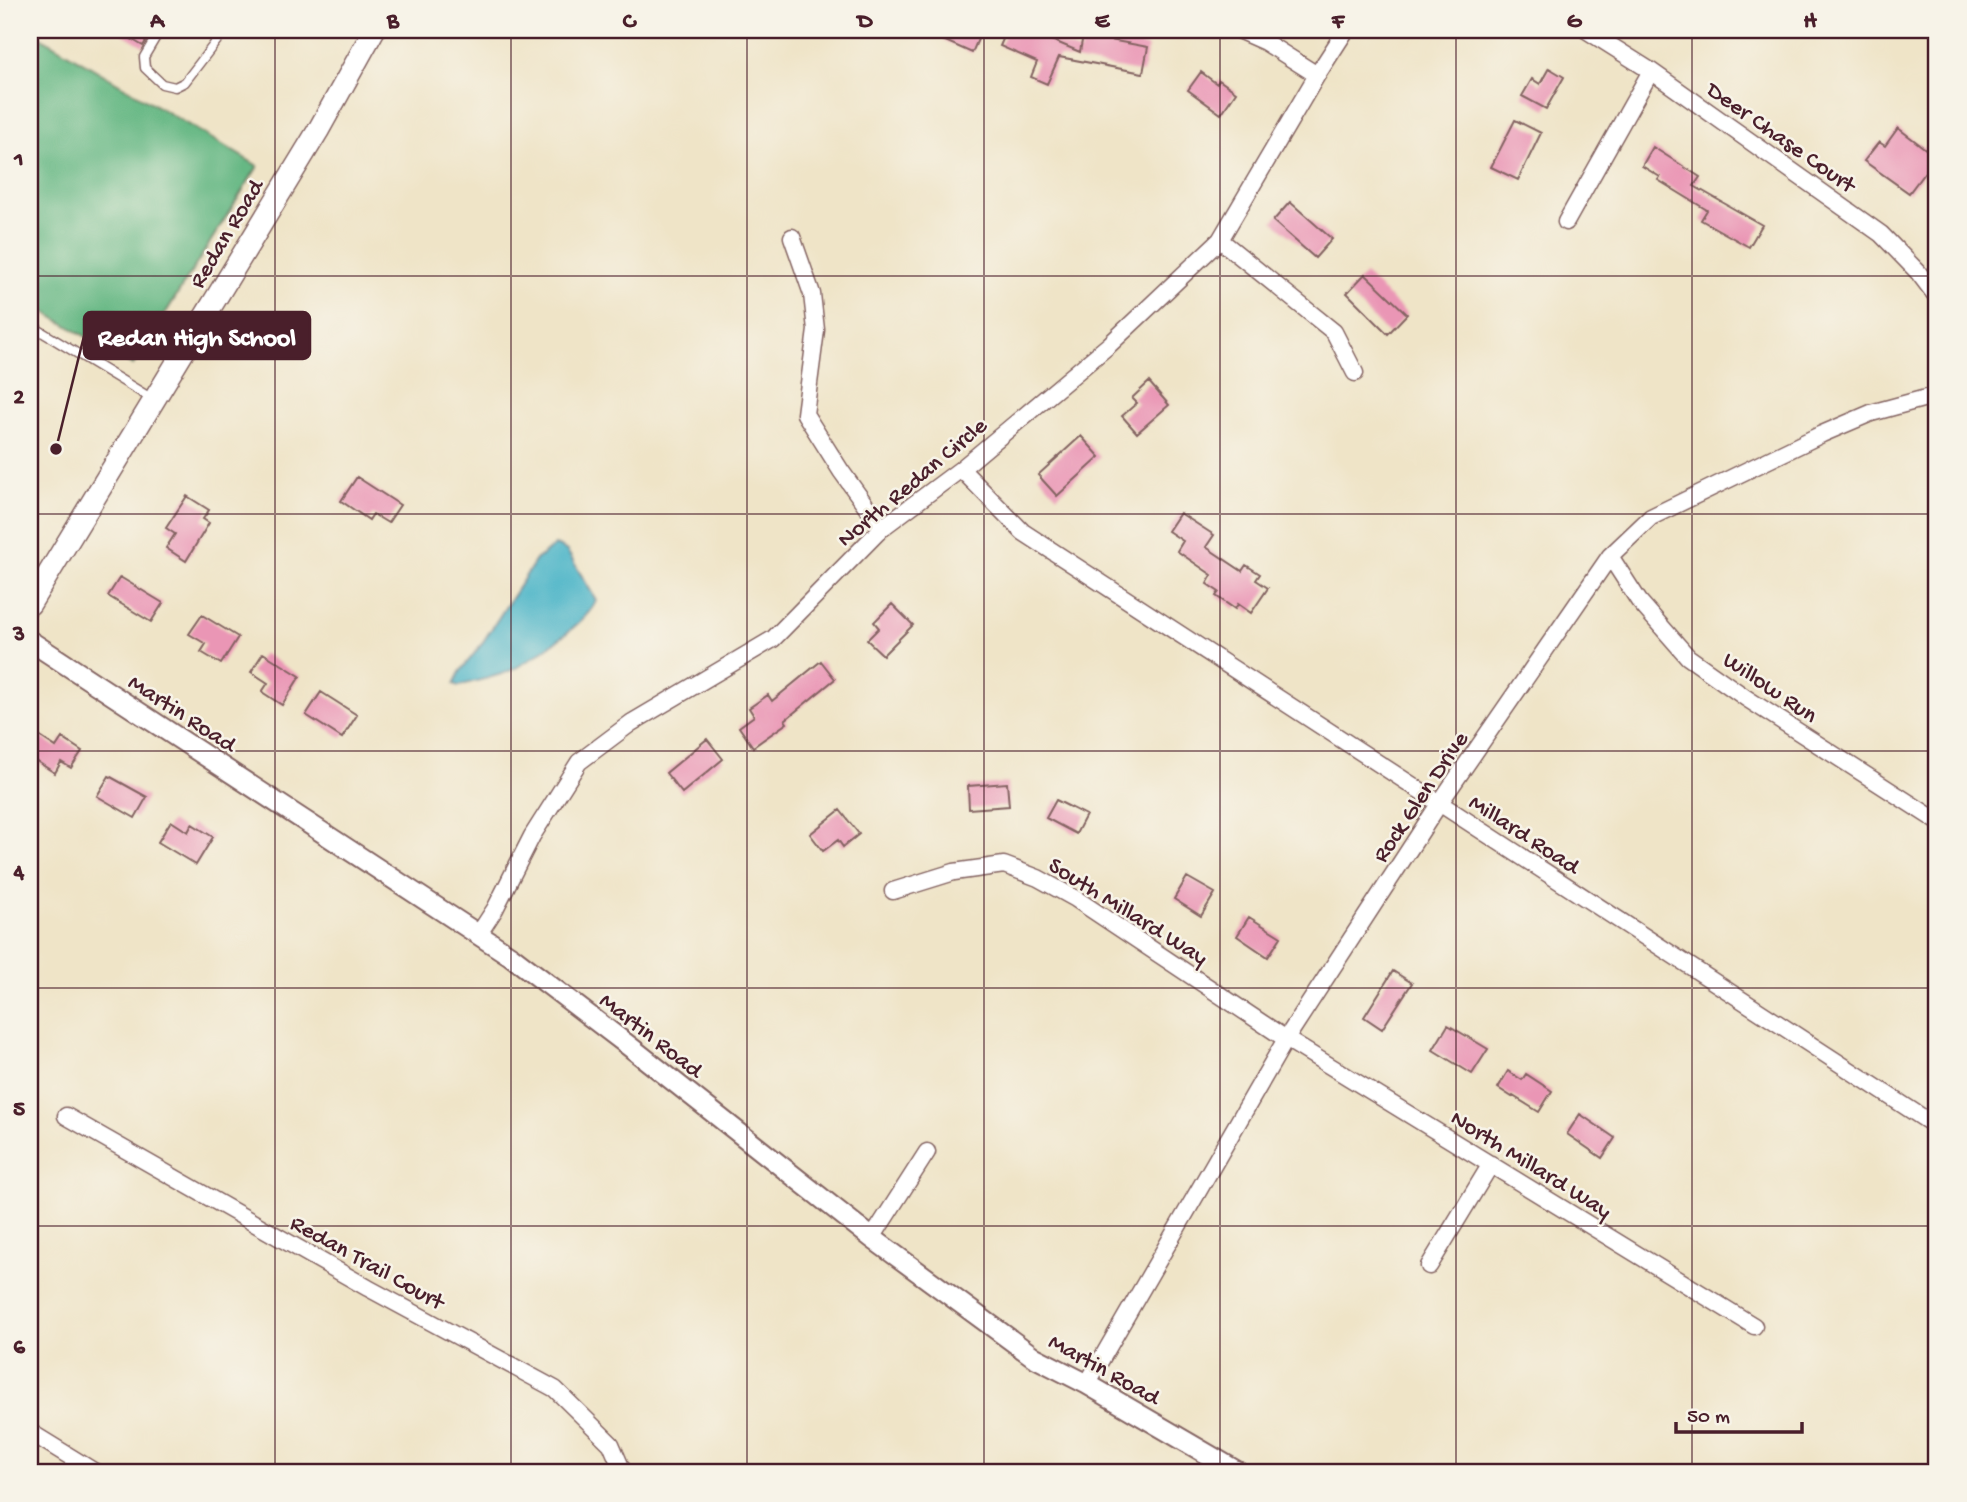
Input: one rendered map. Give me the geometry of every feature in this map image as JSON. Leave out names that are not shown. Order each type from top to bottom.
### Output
[{"type":"main road","name":"Redan Road","points":[[30,604],[319,129],[374,30]]},
{"type":"street","points":[[1238,30],[1265,42],[1317,75]]},
{"type":"street","name":"North Redan Circle","points":[[478,935],[495,909],[532,836],[579,762],[631,723],[773,639],[882,528],[961,468],[1109,345],[1220,240],[1346,30]]},
{"type":"street","name":"Deer Chase Court","points":[[1586,30],[1651,71],[1881,234],[1918,272],[1937,297]]},
{"type":"street","points":[[1566,222],[1651,71]]},
{"type":"street","points":[[792,237],[812,294],[816,330],[805,414],[882,528]]},
{"type":"street","points":[[1220,240],[1334,332],[1355,373]]},
{"type":"street","name":"Rock Glen Drive","points":[[1087,1384],[1286,1039],[1439,804],[1610,556],[1651,517],[1871,413],[1937,395]]},
{"type":"street","name":"Millard Road","points":[[961,468],[1023,532],[1937,1127]]},
{"type":"street","name":"Willow Run","points":[[1610,556],[1639,601],[1688,657],[1746,698],[1937,821]]},
{"type":"street","name":"Martin Road","points":[[30,641],[511,956],[872,1238],[1034,1357],[1087,1384],[1238,1472]]},
{"type":"street","name":"South Millard Way","points":[[894,891],[954,872],[1004,865],[1038,878],[1076,899],[1286,1039]]},
{"type":"street","name":"North Millard Way","points":[[1286,1039],[1754,1326]]},
{"type":"street","name":"Redan Trail Court","points":[[66,1116],[368,1288],[555,1389],[611,1444],[623,1472]]},
{"type":"street","points":[[872,1238],[927,1152]]},
{"type":"street","points":[[1429,1266],[1491,1164]]},
{"type":"street","points":[[30,1432],[95,1472]]},
{"type":"lane","points":[[160,30],[144,57],[145,68],[162,84],[175,87],[185,82],[225,30]]},
{"type":"lane","points":[[31,326],[154,400]]},
{"type":"green space","points":[[30,31],[258,166],[133,365],[30,303]]},
{"type":"water","points":[[555,545],[567,551],[596,600],[591,609],[571,630],[517,667],[459,686],[454,684],[536,560]]},
{"type":"building","points":[[116,30],[153,30],[143,46]]},
{"type":"building","points":[[948,30],[982,30],[972,53],[943,40]]},
{"type":"building","points":[[1007,30],[1028,30],[1080,52],[1083,35],[1148,47],[1143,73],[1059,57],[1047,84],[1031,77],[1037,62],[1000,46]]},
{"type":"building","points":[[1549,68],[1564,77],[1546,109],[1522,96],[1532,79],[1540,84]]},
{"type":"building","points":[[1201,72],[1217,84],[1219,80],[1236,92],[1221,114],[1188,90]]},
{"type":"building","points":[[1515,120],[1541,133],[1518,180],[1491,167]]},
{"type":"building","points":[[1898,128],[1936,157],[1909,193],[1864,161],[1879,142],[1885,146]]},
{"type":"building","points":[[1653,147],[1700,177],[1694,186],[1762,225],[1749,247],[1701,220],[1707,210],[1658,180],[1660,177],[1642,166]]},
{"type":"building","points":[[1290,202],[1332,239],[1315,258],[1273,221]]},
{"type":"building","points":[[1365,274],[1407,314],[1388,334],[1347,293]]},
{"type":"building","points":[[1149,382],[1169,405],[1137,433],[1122,416],[1137,403],[1132,398]]},
{"type":"building","points":[[1081,436],[1100,457],[1057,496],[1038,475]]},
{"type":"building","points":[[357,477],[400,505],[388,523],[373,514],[369,520],[341,501]]},
{"type":"building","points":[[187,496],[209,510],[203,519],[209,523],[186,561],[166,548],[175,534],[166,528]]},
{"type":"building","points":[[1180,513],[1214,535],[1206,547],[1242,571],[1246,565],[1260,574],[1256,580],[1268,588],[1251,613],[1238,604],[1235,609],[1216,596],[1219,592],[1207,584],[1212,575],[1177,551],[1183,541],[1168,531]]},
{"type":"building","points":[[120,577],[163,603],[151,622],[108,596]]},
{"type":"building","points":[[892,604],[913,625],[883,655],[867,640],[879,628],[874,622]]},
{"type":"building","points":[[202,615],[238,637],[221,664],[201,652],[206,644],[189,634]]},
{"type":"building","points":[[263,653],[300,676],[282,705],[262,692],[268,683],[251,672]]},
{"type":"building","points":[[821,661],[835,679],[785,720],[787,723],[753,747],[739,727],[754,716],[749,708],[768,695],[772,701]]},
{"type":"building","points":[[321,692],[357,715],[342,738],[306,715]]},
{"type":"building","points":[[39,736],[56,747],[62,738],[82,751],[71,768],[61,762],[55,773],[30,757],[30,750]]},
{"type":"building","points":[[707,739],[723,759],[682,793],[666,773]]},
{"type":"building","points":[[109,776],[147,797],[135,818],[97,796]]},
{"type":"building","points":[[1007,783],[1009,806],[969,809],[968,786]]},
{"type":"building","points":[[1056,800],[1086,815],[1076,834],[1046,818]]},
{"type":"building","points":[[840,810],[859,834],[843,847],[838,840],[823,851],[810,834]]},
{"type":"building","points":[[171,821],[188,832],[192,824],[213,837],[196,865],[158,842]]},
{"type":"building","points":[[1187,877],[1215,893],[1201,916],[1174,899]]},
{"type":"building","points":[[1249,917],[1281,937],[1268,957],[1237,936]]},
{"type":"building","points":[[1393,971],[1412,983],[1382,1029],[1364,1017]]},
{"type":"building","points":[[1448,1025],[1488,1049],[1472,1074],[1433,1050]]},
{"type":"building","points":[[1508,1071],[1522,1080],[1526,1074],[1552,1091],[1539,1112],[1498,1088]]},
{"type":"building","points":[[1580,1114],[1615,1138],[1602,1158],[1567,1134]]},
{"type":"place","name":"Redan High School","points":[[56,449]]}]
